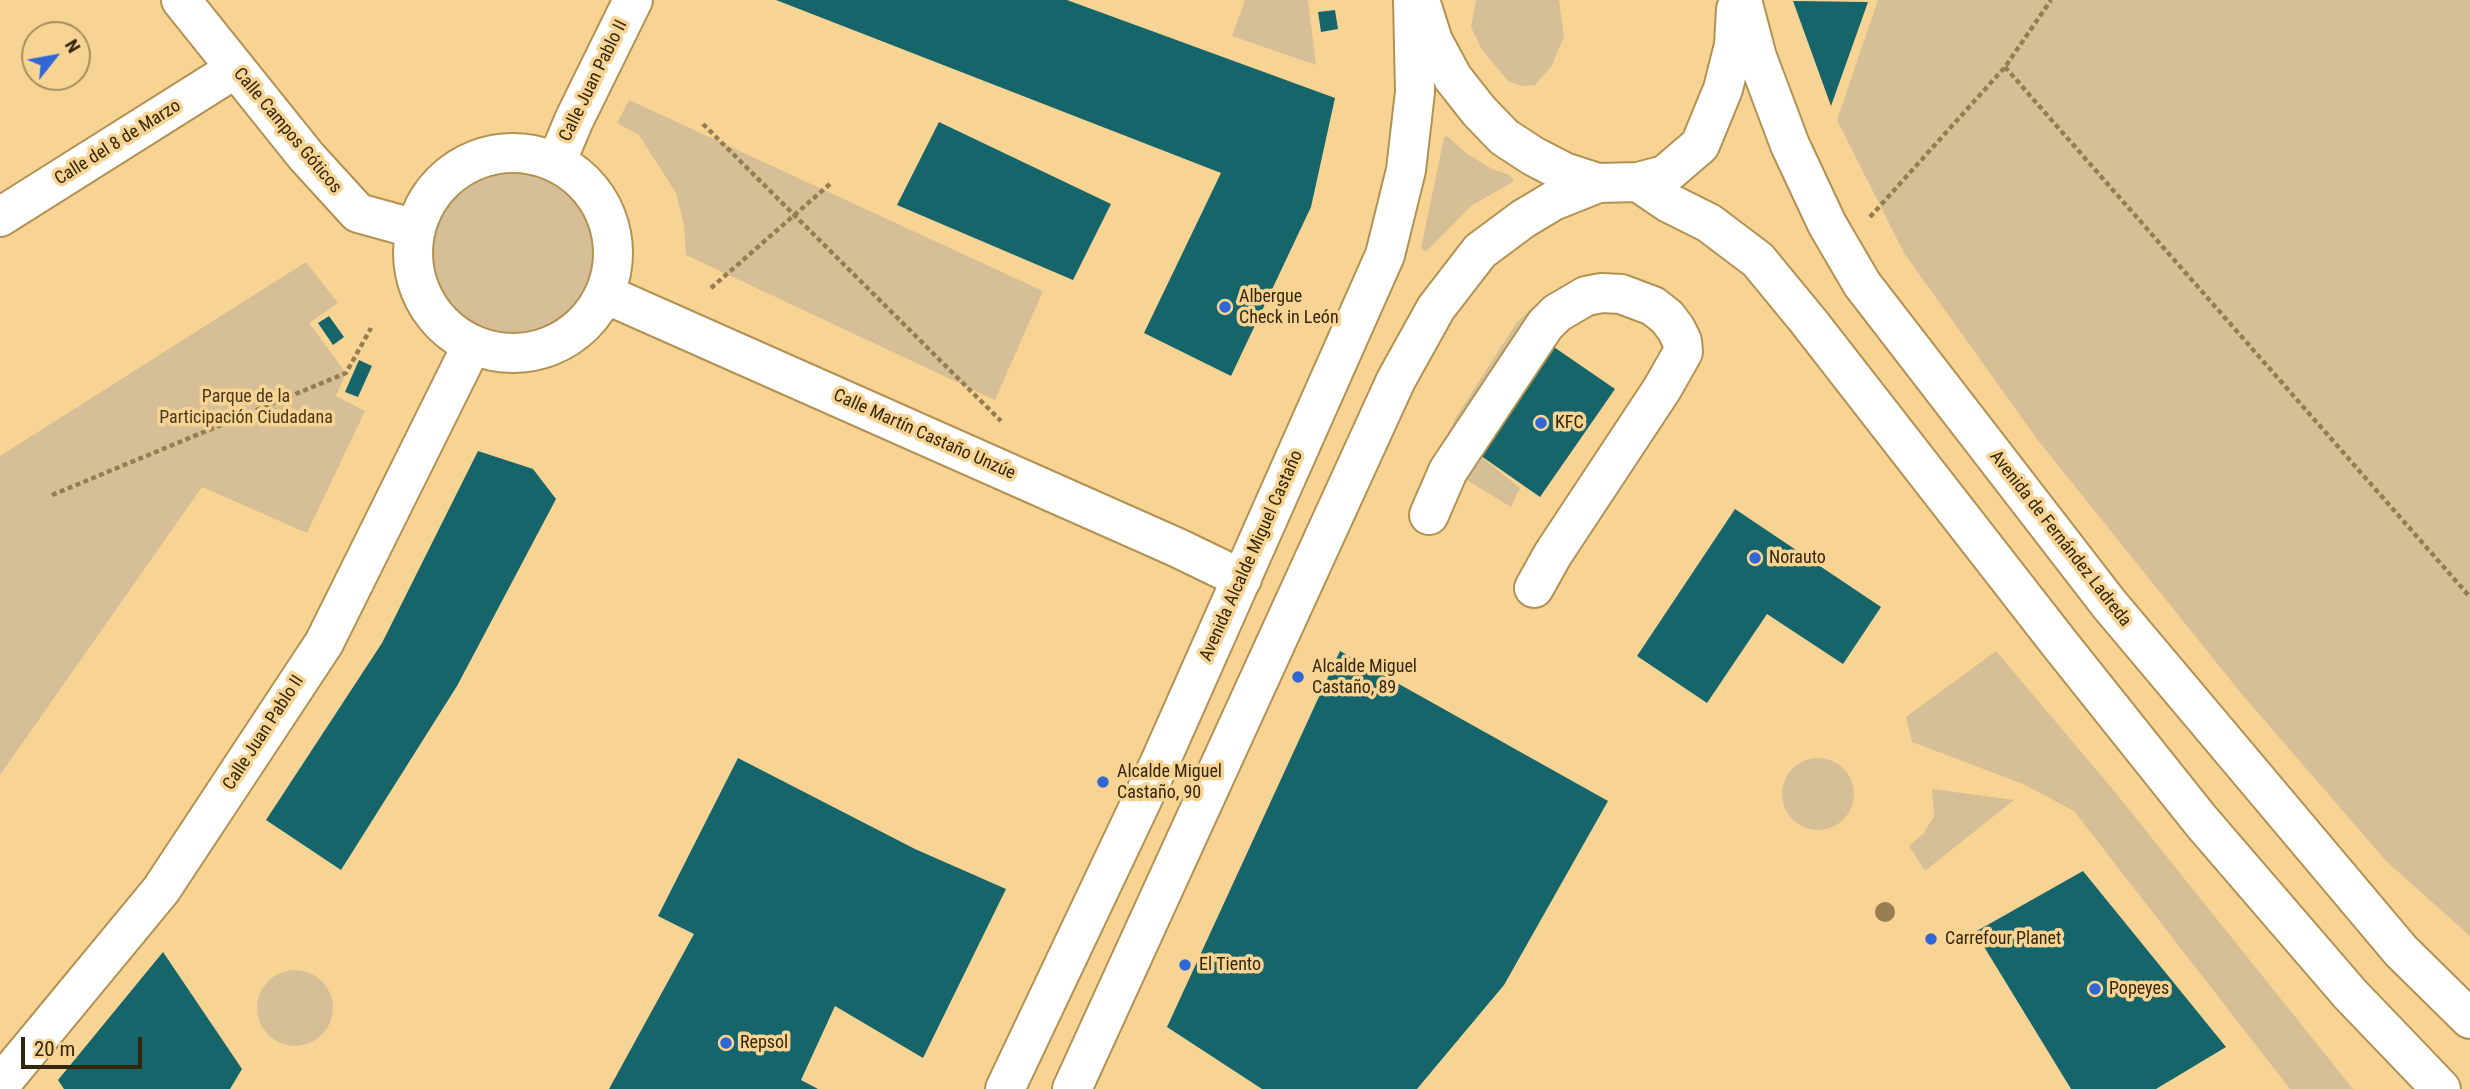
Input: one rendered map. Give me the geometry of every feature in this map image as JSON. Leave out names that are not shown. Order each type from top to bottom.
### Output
[{"type":"main road","name":"Calle Campos Góticos","points":[[181,0],[306,156],[358,213],[416,229]]},
{"type":"main road","name":"Calle Juan Pablo II","points":[[556,163],[633,0]]},
{"type":"main road","name":"Avenida Alcalde Miguel Castaño","points":[[1005,1089],[1160,762],[1385,255],[1406,170],[1415,92],[1413,0]]},
{"type":"main road","points":[[1420,0],[1433,41],[1453,78],[1479,111],[1504,136],[1532,156],[1564,172],[1598,183],[1637,182],[1665,174],[1700,145],[1723,89],[1734,44],[1740,0]]},
{"type":"main road","name":"Avenida de Fernández Ladreda","points":[[1740,0],[1757,57],[1790,145],[1827,224],[1863,284],[2109,604],[2401,951],[2470,1019]]},
{"type":"main road","name":"Calle del 8 de Marzo","points":[[0,217],[235,69]]},
{"type":"main road","points":[[498,154],[528,154],[556,163],[578,177],[595,196],[607,218],[613,244],[612,269],[604,294],[591,317],[572,335],[549,347],[524,353],[498,352],[472,345],[449,330],[430,309],[418,284],[413,257],[416,229],[427,202],[446,179],[470,163],[498,154]]},
{"type":"main road","points":[[1637,182],[1669,203],[1709,223],[1758,260],[1810,322],[2059,643],[2202,821],[2350,994],[2441,1089]]},
{"type":"main road","points":[[1072,1089],[1396,380],[1436,308],[1480,251],[1523,219],[1553,201],[1598,183]]},
{"type":"main road","points":[[1429,515],[1448,471],[1545,325],[1558,313],[1586,296],[1602,293],[1621,294],[1653,306],[1667,317],[1676,329],[1682,341],[1683,352],[1662,390],[1553,554],[1534,588]]},
{"type":"main road","name":"Calle Martín Castaño Unzúe","points":[[604,294],[1242,579]]},
{"type":"main road","name":"Calle Juan Pablo II","points":[[0,1086],[161,890],[324,643],[472,345]]},
{"type":"path","points":[[1870,217],[2006,67],[2052,0]]},
{"type":"path","points":[[2006,67],[2470,597]]},
{"type":"path","points":[[703,124],[1000,421]]},
{"type":"path","points":[[711,288],[831,183]]},
{"type":"path","points":[[52,495],[346,373],[371,328]]},
{"type":"green space","points":[[1245,0],[1308,0],[1316,65],[1232,36]]},
{"type":"green space","points":[[1476,0],[1559,0],[1564,37],[1551,67],[1535,85],[1522,86],[1508,81],[1482,50],[1471,27]]},
{"type":"green space","points":[[1878,0],[2470,0],[2470,936],[2387,862],[2240,692],[2037,439],[1904,253],[1837,120]]},
{"type":"green space","points":[[629,100],[1043,291],[995,400],[686,255],[684,225],[676,193],[639,135],[617,123]]},
{"type":"green space","points":[[1447,136],[1466,153],[1492,169],[1510,175],[1514,181],[1471,206],[1426,252],[1421,248],[1444,138]]},
{"type":"green space","points":[[513,172],[544,178],[558,185],[570,196],[581,208],[588,222],[594,253],[588,284],[581,298],[570,310],[558,321],[544,328],[513,334],[482,328],[468,321],[456,310],[445,298],[438,284],[432,253],[438,222],[445,208],[456,196],[468,185],[482,178]]},
{"type":"green space","name":"Parque de la Participación Ciudadana","points":[[306,262],[338,303],[309,323],[346,373],[336,396],[365,411],[307,533],[202,487],[0,775],[0,456]]},
{"type":"green space","points":[[1588,275],[1601,275],[1434,462],[1456,417],[1517,322],[1545,296]]},
{"type":"green space","points":[[1474,451],[1520,488],[1511,507],[1465,479]]},
{"type":"green space","points":[[1996,651],[2115,792],[2353,1089],[2290,1089],[2074,811],[2023,784],[1912,742],[1906,717]]},
{"type":"green space","points":[[1818,758],[1838,764],[1848,774],[1854,794],[1848,814],[1838,824],[1818,830],[1798,824],[1788,814],[1782,794],[1788,774],[1798,764]]},
{"type":"green space","points":[[1932,789],[2014,800],[1925,871],[1909,846],[1924,833],[1934,816]]},
{"type":"green space","points":[[295,970],[309,973],[322,981],[330,994],[333,1008],[330,1022],[322,1035],[309,1043],[295,1046],[281,1043],[268,1035],[260,1022],[257,1008],[260,994],[268,981],[281,973]]},
{"type":"building","points":[[776,0],[1067,0],[1335,98],[1311,207],[1231,376],[1144,333],[1221,173]]},
{"type":"building","points":[[1793,1],[1868,2],[1831,106]]},
{"type":"building","points":[[1335,10],[1338,29],[1321,32],[1318,12]]},
{"type":"building","points":[[939,122],[1111,204],[1073,280],[897,205]]},
{"type":"building","points":[[329,316],[344,337],[333,345],[318,323]]},
{"type":"building","points":[[1548,343],[1615,389],[1540,497],[1474,451]]},
{"type":"building","points":[[359,360],[372,366],[358,397],[345,392]]},
{"type":"building","points":[[478,451],[533,469],[556,499],[457,686],[341,870],[266,820],[382,643]]},
{"type":"building","name":"Norauto","points":[[1735,509],[1881,607],[1843,664],[1767,614],[1707,703],[1637,656]]},
{"type":"building","points":[[1340,651],[1608,801],[1504,985],[1417,1089],[1262,1089],[1167,1027]]},
{"type":"building","points":[[738,758],[915,849],[1006,889],[923,1058],[835,1006],[801,1080],[818,1089],[609,1089],[694,934],[658,916]]},
{"type":"building","name":"Popeyes","points":[[2083,871],[2226,1047],[2156,1089],[2071,1089],[1975,932]]},
{"type":"building","points":[[163,952],[242,1069],[230,1089],[64,1089],[58,1080]]},
{"type":"place","name":"Albergue Check in León","points":[[1225,307]]},
{"type":"place","name":"KFC","points":[[1541,423]]},
{"type":"place","name":"Norauto","points":[[1755,558]]},
{"type":"place","name":"Alcalde Miguel Castaño, 89","points":[[1298,677]]},
{"type":"place","name":"Alcalde Miguel Castaño, 90","points":[[1103,782]]},
{"type":"place","name":"Carrefour Planet","points":[[1931,939]]},
{"type":"place","name":"El Tiento","points":[[1185,965]]},
{"type":"place","name":"Popeyes","points":[[2095,989]]},
{"type":"place","name":"Repsol","points":[[726,1043]]}]
